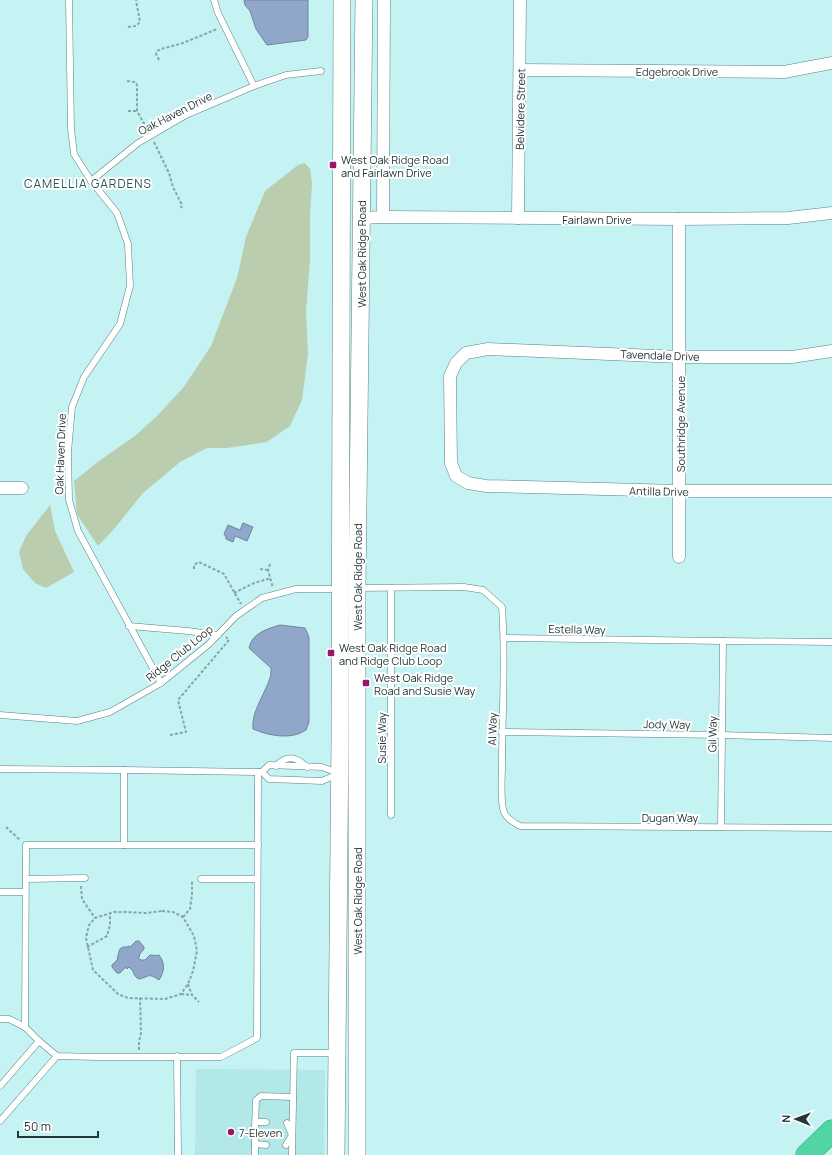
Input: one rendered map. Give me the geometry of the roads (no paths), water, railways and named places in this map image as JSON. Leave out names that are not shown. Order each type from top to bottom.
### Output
[{"type":"highway","points":[[807,1155],[832,1131]]},
{"type":"street","name":"West Oak Ridge Road","points":[[342,0],[348,588],[357,1155]]},
{"type":"street","name":"West Oak Ridge Road","points":[[336,1155],[340,774],[361,218],[364,0]]},
{"type":"street","points":[[383,217],[384,0]]},
{"type":"street","name":"Belvidere Street","points":[[518,218],[520,0]]},
{"type":"street","name":"Edgebrook Drive","points":[[520,70],[784,72],[832,64]]},
{"type":"street","points":[[342,84],[347,88],[350,94],[350,215],[352,218],[361,218]]},
{"type":"street","name":"Fairlawn Drive","points":[[361,218],[788,218],[832,213]]},
{"type":"street","name":"Southridge Avenue","points":[[679,219],[679,557]]},
{"type":"street","name":"Tavendale Drive","points":[[486,486],[468,483],[456,476],[451,463],[450,376],[456,363],[466,354],[488,348],[680,357],[792,357],[832,351]]},
{"type":"street","name":"Antilla Drive","points":[[486,486],[680,491],[832,491]]},
{"type":"street","points":[[0,488],[22,488]]},
{"type":"lane","name":"Oak Haven Drive","points":[[69,0],[71,129],[74,154],[91,181],[117,213],[128,244],[130,286],[120,324],[84,377],[72,406],[68,452],[69,500],[78,531],[161,683]]},
{"type":"lane","points":[[214,0],[224,26],[254,86]]},
{"type":"lane","name":"Oak Haven Drive","points":[[91,181],[138,143],[186,116],[254,86],[286,75],[321,71]]},
{"type":"lane","points":[[348,588],[464,587],[483,590],[502,607],[504,638]]},
{"type":"lane","name":"Ridge Club Loop","points":[[0,715],[77,721],[110,712],[161,683],[209,644],[236,616],[262,598],[296,588],[348,588]]},
{"type":"lane","name":"Susie Way","points":[[391,588],[391,815]]},
{"type":"lane","points":[[129,626],[219,633]]},
{"type":"lane","name":"Estella Way","points":[[504,638],[832,642]]},
{"type":"lane","name":"Al Way","points":[[504,638],[502,798],[504,811],[509,820]]},
{"type":"lane","name":"Gil Way","points":[[721,827],[723,641]]},
{"type":"lane","name":"Jody Way","points":[[502,732],[832,738]]},
{"type":"lane","points":[[0,769],[260,772],[269,766],[276,766],[322,767],[340,774]]},
{"type":"lane","points":[[124,770],[124,845]]},
{"type":"lane","points":[[260,772],[269,779],[322,781],[340,774]]},
{"type":"lane","points":[[0,1019],[9,1019],[25,1027],[57,1056],[221,1057],[257,1038],[257,879],[260,772]]},
{"type":"lane","name":"Dugan Way","points":[[509,820],[520,826],[832,828]]},
{"type":"lane","points":[[25,1027],[26,845],[258,845]]},
{"type":"lane","points":[[26,879],[83,878]]},
{"type":"lane","points":[[201,880],[257,879]]},
{"type":"lane","points":[[0,892],[25,892]]},
{"type":"lane","points":[[0,1086],[39,1041]]},
{"type":"lane","points":[[292,1155],[294,1053],[337,1053]]},
{"type":"lane","points":[[0,1121],[57,1056]]},
{"type":"lane","points":[[177,1056],[178,1155]]},
{"type":"lane","points":[[266,1122],[255,1124],[256,1100],[258,1098],[261,1096],[293,1097]]},
{"type":"lane","points":[[287,1123],[292,1135]]},
{"type":"lane","points":[[286,1145],[292,1135]]},
{"type":"lane","points":[[255,1155],[255,1142],[266,1144]]},
{"type":"place","name":"West Oak Ridge Road and Fairlawn Drive","points":[[333,165]]},
{"type":"place","name":"West Oak Ridge Road and Ridge Club Loop","points":[[331,653]]},
{"type":"place","name":"West Oak Ridge Road and Susie Way","points":[[366,683]]},
{"type":"place","name":"7-Eleven","points":[[231,1132]]},
{"type":"district","name":"CAMELLIA GARDENS","points":[[88,183]]}]
